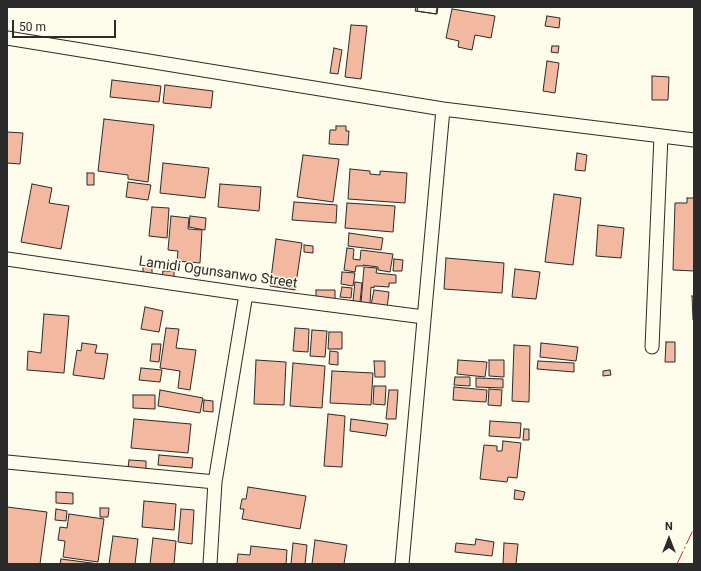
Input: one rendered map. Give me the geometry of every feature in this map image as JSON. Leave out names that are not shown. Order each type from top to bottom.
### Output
[{"type":"street","points":[[7,38],[443,109],[694,140]]},
{"type":"street","points":[[402,564],[443,109]]},
{"type":"street","points":[[652,347],[661,136]]},
{"type":"street","name":"Lamidi Ogunsanwo Street","points":[[7,259],[424,318]]},
{"type":"street","points":[[210,564],[215,482],[246,294]]},
{"type":"street","points":[[7,462],[215,482]]},
{"type":"building","points":[[416,7],[438,7],[437,14],[415,11]]},
{"type":"building","points":[[418,7],[437,7],[436,14],[417,11]]},
{"type":"building","points":[[452,9],[495,16],[491,38],[475,35],[472,50],[458,47],[459,41],[446,38]]},
{"type":"building","points":[[547,16],[560,18],[559,28],[545,26]]},
{"type":"building","points":[[351,25],[367,26],[361,79],[345,77]]},
{"type":"building","points":[[552,46],[559,46],[558,53],[551,52]]},
{"type":"building","points":[[334,48],[342,50],[338,74],[330,73]]},
{"type":"building","points":[[547,61],[559,63],[555,93],[543,91]]},
{"type":"building","points":[[652,76],[669,77],[668,100],[652,100]]},
{"type":"building","points":[[112,80],[161,86],[159,102],[110,97]]},
{"type":"building","points":[[165,85],[213,91],[211,108],[163,103]]},
{"type":"building","points":[[104,119],[154,125],[148,182],[128,179],[128,175],[98,171]]},
{"type":"building","points":[[336,126],[346,126],[346,131],[349,131],[348,145],[329,144],[330,130],[336,130]]},
{"type":"building","points":[[7,132],[23,133],[20,164],[7,163]]},
{"type":"building","points":[[577,153],[587,155],[585,171],[575,170]]},
{"type":"building","points":[[303,155],[339,159],[333,202],[297,197]]},
{"type":"building","points":[[163,163],[209,168],[205,198],[160,193]]},
{"type":"building","points":[[350,169],[370,171],[370,174],[380,175],[380,171],[407,173],[405,203],[348,199]]},
{"type":"building","points":[[87,173],[94,173],[94,185],[87,185]]},
{"type":"building","points":[[128,182],[151,185],[148,200],[126,197]]},
{"type":"building","points":[[32,184],[52,188],[49,203],[69,206],[61,249],[21,242]]},
{"type":"building","points":[[220,184],[261,187],[259,211],[218,207]]},
{"type":"building","points":[[554,194],[581,198],[573,265],[545,262]]},
{"type":"building","points":[[687,198],[694,198],[694,271],[673,270],[675,203],[687,203]]},
{"type":"building","points":[[294,202],[337,205],[336,223],[292,220]]},
{"type":"building","points":[[347,203],[395,206],[393,232],[345,228]]},
{"type":"building","points":[[152,207],[169,208],[167,238],[149,236]]},
{"type":"building","points":[[171,216],[189,218],[188,229],[202,230],[200,263],[177,261],[178,251],[168,250]]},
{"type":"building","points":[[190,216],[206,218],[205,230],[189,227]]},
{"type":"building","points":[[598,225],[624,228],[621,258],[596,256]]},
{"type":"building","points":[[349,233],[383,238],[381,250],[348,246]]},
{"type":"building","points":[[276,239],[302,243],[295,290],[270,286]]},
{"type":"building","points":[[304,245],[313,246],[313,253],[304,252]]},
{"type":"building","points":[[347,248],[354,249],[353,259],[360,260],[361,250],[393,254],[390,272],[378,270],[378,267],[363,265],[356,266],[355,272],[344,270]]},
{"type":"building","points":[[446,258],[504,263],[502,293],[444,289]]},
{"type":"building","points":[[394,259],[403,260],[402,271],[393,271]]},
{"type":"building","points":[[143,266],[152,266],[152,276],[143,276]]},
{"type":"building","points":[[364,267],[377,268],[376,273],[396,275],[396,283],[389,283],[389,287],[371,287],[370,304],[361,303]]},
{"type":"building","points":[[515,269],[540,272],[536,299],[512,297]]},
{"type":"building","points":[[163,271],[174,271],[174,279],[162,278]]},
{"type":"building","points":[[342,272],[355,273],[353,286],[341,284]]},
{"type":"building","points":[[355,282],[362,283],[360,302],[353,301]]},
{"type":"building","points":[[342,287],[352,288],[351,298],[340,297]]},
{"type":"building","points":[[316,290],[335,290],[335,302],[316,302]]},
{"type":"building","points":[[374,290],[389,292],[387,308],[371,305]]},
{"type":"building","points":[[692,296],[694,296],[694,320],[693,320]]},
{"type":"building","points":[[145,307],[163,311],[159,332],[141,329]]},
{"type":"building","points":[[44,314],[69,316],[64,373],[27,370],[28,351],[41,353]]},
{"type":"building","points":[[166,328],[179,329],[176,348],[196,350],[190,390],[178,388],[180,371],[160,368]]},
{"type":"building","points":[[295,328],[309,329],[308,352],[293,351]]},
{"type":"building","points":[[312,330],[327,331],[325,357],[310,356]]},
{"type":"building","points":[[329,332],[342,332],[342,349],[328,349]]},
{"type":"building","points":[[666,342],[675,342],[675,362],[665,362]]},
{"type":"building","points":[[82,343],[97,345],[95,353],[108,354],[104,379],[73,375],[77,350],[81,351]]},
{"type":"building","points":[[541,343],[578,347],[576,361],[540,357]]},
{"type":"building","points":[[152,344],[161,344],[159,362],[150,361]]},
{"type":"building","points":[[514,345],[530,346],[529,402],[512,401]]},
{"type":"building","points":[[330,351],[338,352],[338,365],[329,364]]},
{"type":"building","points":[[256,360],[286,362],[284,405],[254,404]]},
{"type":"building","points":[[458,360],[487,362],[485,377],[457,374]]},
{"type":"building","points":[[489,360],[504,360],[504,377],[489,376]]},
{"type":"building","points":[[374,361],[385,361],[385,377],[375,377]]},
{"type":"building","points":[[538,361],[574,363],[574,372],[537,369]]},
{"type":"building","points":[[293,363],[325,366],[322,408],[290,406]]},
{"type":"building","points":[[141,368],[162,370],[160,382],[139,380]]},
{"type":"building","points":[[610,370],[611,375],[603,376],[603,371]]},
{"type":"building","points":[[332,371],[373,373],[371,405],[330,403]]},
{"type":"building","points":[[455,377],[470,377],[470,386],[454,385]]},
{"type":"building","points":[[476,378],[503,379],[503,388],[476,387]]},
{"type":"building","points":[[374,386],[386,386],[385,405],[373,404]]},
{"type":"building","points":[[454,387],[487,390],[486,402],[453,400]]},
{"type":"building","points":[[489,389],[502,390],[501,406],[488,405]]},
{"type":"building","points":[[160,390],[203,398],[200,413],[158,406]]},
{"type":"building","points":[[389,390],[398,390],[396,419],[386,419]]},
{"type":"building","points":[[133,395],[155,395],[155,409],[133,408]]},
{"type":"building","points":[[204,400],[213,401],[213,412],[203,411]]},
{"type":"building","points":[[328,414],[345,416],[342,467],[324,466]]},
{"type":"building","points":[[134,419],[191,424],[188,453],[131,448]]},
{"type":"building","points":[[351,419],[388,424],[386,436],[350,431]]},
{"type":"building","points":[[490,421],[521,423],[520,438],[489,436]]},
{"type":"building","points":[[524,429],[529,429],[529,440],[523,440]]},
{"type":"building","points":[[503,441],[521,443],[517,478],[508,477],[507,482],[480,479],[484,445],[497,446],[497,451],[502,451]]},
{"type":"building","points":[[159,455],[193,458],[192,468],[158,465]]},
{"type":"building","points":[[129,460],[146,461],[146,470],[128,468]]},
{"type":"building","points":[[248,487],[306,496],[300,529],[242,519],[244,509],[240,509],[242,499],[246,499]]},
{"type":"building","points":[[515,490],[525,492],[523,500],[514,499]]},
{"type":"building","points":[[56,492],[73,493],[73,504],[56,503]]},
{"type":"building","points":[[144,501],[176,504],[174,530],[142,527]]},
{"type":"building","points":[[7,507],[47,512],[40,564],[7,564]]},
{"type":"building","points":[[100,508],[109,508],[108,517],[100,517]]},
{"type":"building","points":[[56,509],[67,511],[66,521],[55,520]]},
{"type":"building","points":[[181,509],[194,510],[192,544],[178,542]]},
{"type":"building","points":[[69,514],[104,519],[98,562],[63,557],[65,541],[58,540],[60,527],[67,528]]},
{"type":"building","points":[[113,536],[138,539],[135,564],[109,564]]},
{"type":"building","points":[[153,538],[176,541],[174,564],[150,564]]},
{"type":"building","points":[[476,539],[494,542],[492,556],[455,552],[456,543],[475,545]]},
{"type":"building","points":[[315,540],[347,545],[344,564],[312,564]]},
{"type":"building","points":[[293,543],[307,545],[305,564],[291,564]]},
{"type":"building","points":[[504,543],[518,544],[516,564],[503,564]]},
{"type":"building","points":[[251,546],[287,550],[286,564],[237,564],[238,554],[250,555]]},
{"type":"building","points":[[61,559],[99,564],[60,564]]},
{"type":"power","points":[[677,564],[694,528]]}]
